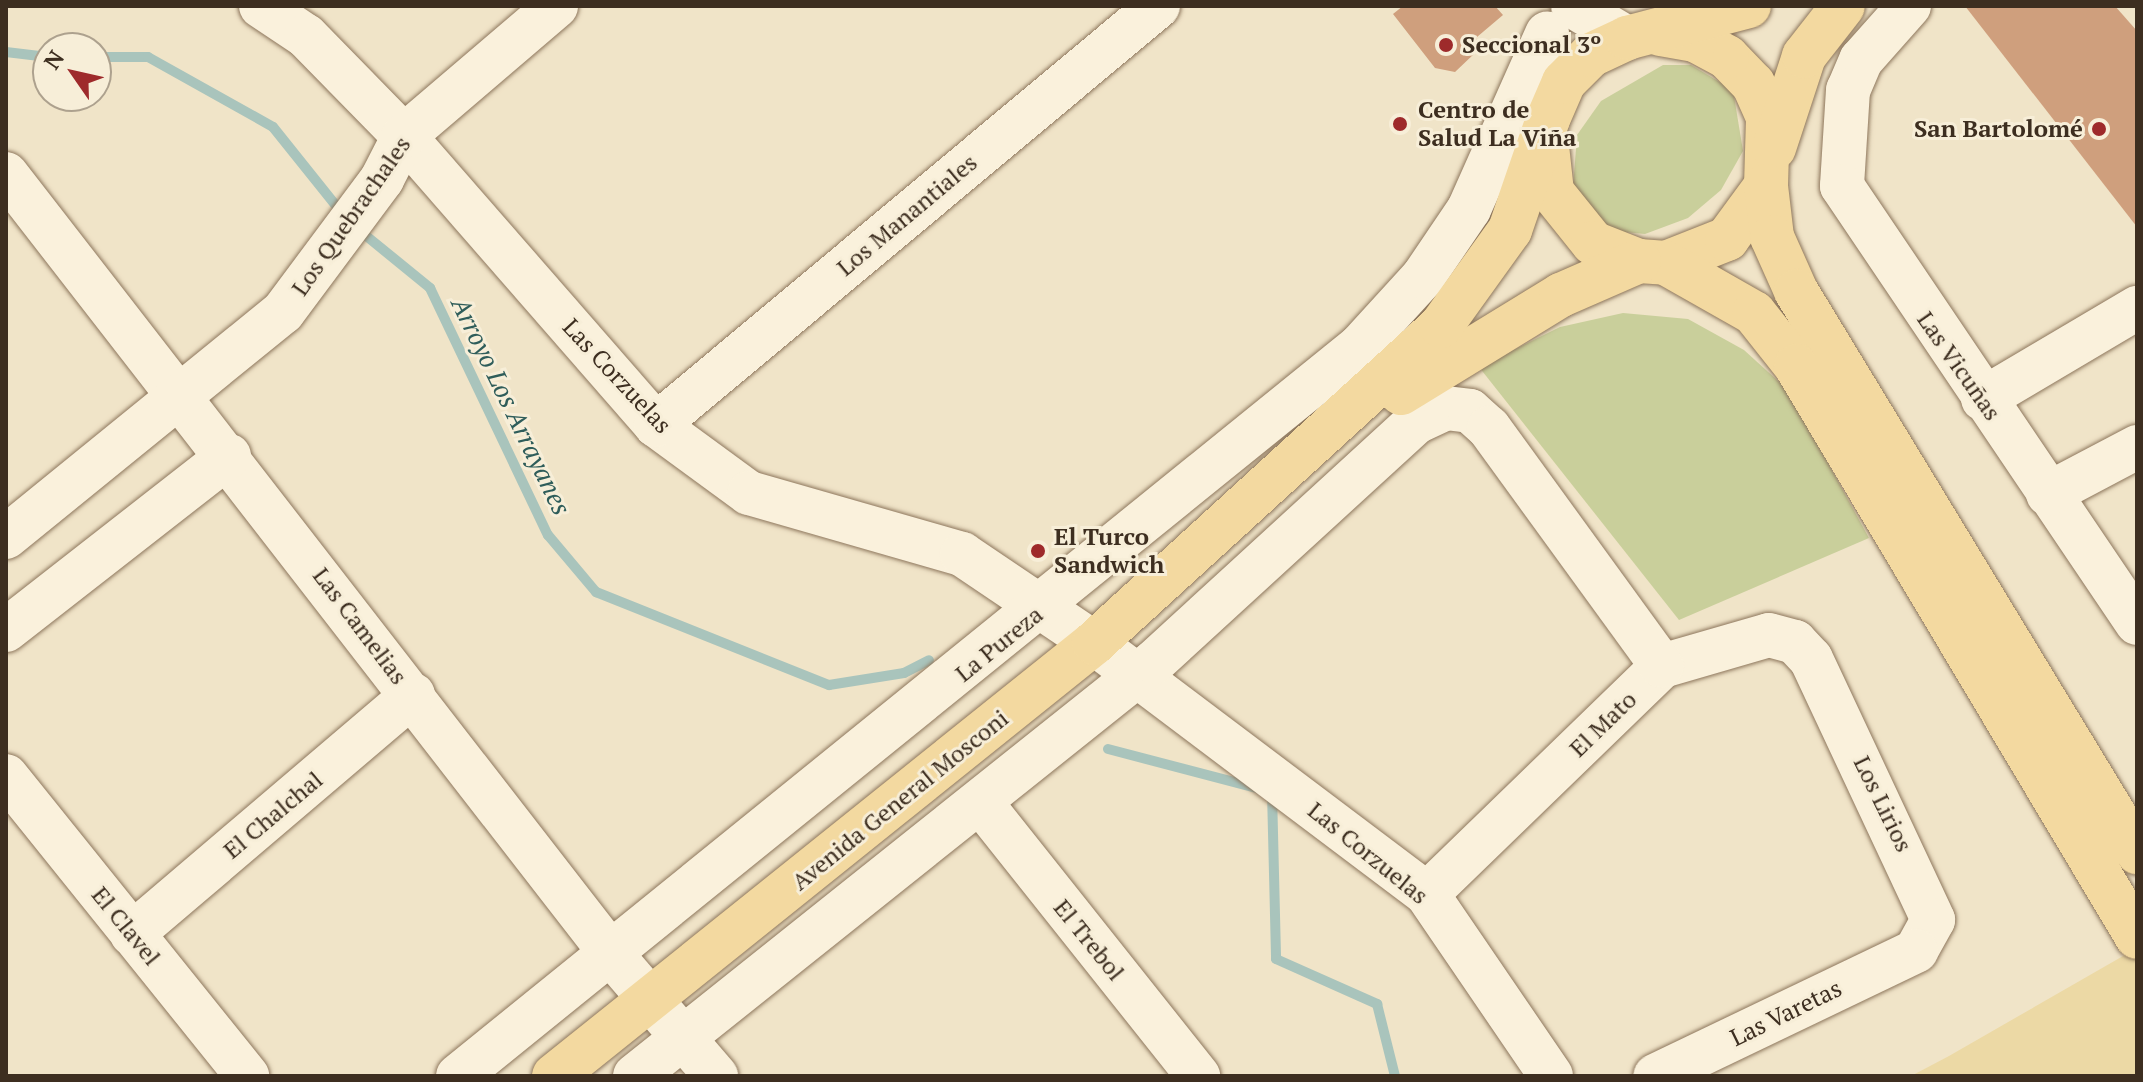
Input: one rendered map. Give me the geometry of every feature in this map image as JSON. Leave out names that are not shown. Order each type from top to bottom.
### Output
[{"type":"main road","points":[[1240,516],[1441,326],[1476,283],[1510,230],[1556,101],[1591,55],[1642,36],[1749,6]]},
{"type":"main road","points":[[1240,516],[1427,374],[1561,295],[1727,239],[1769,172],[1798,68],[1843,6]]},
{"type":"main road","points":[[1642,36],[1695,40],[1744,75],[1768,117],[1772,237],[1796,291],[2137,852]]},
{"type":"main road","points":[[1556,101],[1544,157],[1568,220],[1593,243],[1652,262],[1754,313],[1796,366],[2137,937]]},
{"type":"main road","name":"Avenida General Mosconi","points":[[554,1076],[1094,643],[1240,516]]},
{"type":"street","name":"Las Corzuelas","points":[[261,6],[306,36],[404,136],[656,425],[749,493],[962,554],[1094,643],[1427,894],[1551,1076]]},
{"type":"street","name":"Los Quebrachales","points":[[6,537],[283,312],[382,179],[404,136],[556,6]]},
{"type":"street","name":"Los Manantiales","points":[[656,425],[1158,6]]},
{"type":"street","name":"Las Vicuñas","points":[[1909,6],[1861,60],[1848,90],[1842,186],[2137,623]]},
{"type":"street","points":[[1556,101],[1564,12],[1642,36]]},
{"type":"street","name":"La Pureza","points":[[458,1076],[1043,608],[1360,346],[1423,277],[1469,209],[1564,12]]},
{"type":"street","name":"Las Camelias","points":[[6,174],[183,395],[612,955],[716,1076]]},
{"type":"street","points":[[1983,399],[2137,308]]},
{"type":"street","points":[[635,1076],[981,803],[1137,675],[1416,422],[1446,408],[1470,411],[1489,428],[1662,666]]},
{"type":"street","points":[[2048,494],[2137,447]]},
{"type":"street","points":[[6,630],[229,456]]},
{"type":"street","name":"El Mato","points":[[1427,894],[1662,666],[1769,635],[1795,642],[1811,659]]},
{"type":"street","name":"Los Lirios","points":[[1811,659],[1929,897],[1933,920],[1916,951]]},
{"type":"street","name":"El Chalchal","points":[[132,934],[413,695]]},
{"type":"street","name":"El Clavel","points":[[6,776],[247,1076]]},
{"type":"street","name":"El Trebol","points":[[981,803],[1198,1076]]},
{"type":"street","name":"Las Varetas","points":[[1655,1076],[1916,951]]},
{"type":"green space","points":[[1663,65],[1691,65],[1733,90],[1743,151],[1721,190],[1688,218],[1645,234],[1614,231],[1590,216],[1573,188],[1577,135],[1601,101]]},
{"type":"green space","points":[[1623,313],[1688,319],[1744,350],[1788,390],[1869,538],[1679,620],[1479,367],[1560,327]]},
{"type":"sand","points":[[2137,948],[2137,1076],[1911,1076],[1949,1056]]},
{"type":"building","name":"Seccional 3º","points":[[1403,6],[1495,6],[1503,15],[1477,37],[1475,53],[1455,72],[1435,68],[1393,14]]},
{"type":"building","name":"San Bartolomé","points":[[1965,6],[2115,6],[2137,31],[2137,227]]},
{"type":"waterway","name":"Arroyo Los Arrayanes","points":[[6,52],[32,55]]},
{"type":"waterway","name":"Arroyo Los Arrayanes","points":[[112,57],[148,57],[273,127],[342,213]]},
{"type":"waterway","name":"Arroyo Los Arrayanes","points":[[359,230],[430,288],[548,535],[596,592],[829,685],[904,673],[929,660]]},
{"type":"waterway","name":"Arroyo Los Arrayanes","points":[[1108,749],[1272,792],[1276,959],[1377,1004],[1395,1076]]},
{"type":"place","name":"Seccional 3º","points":[[1446,45]]},
{"type":"place","name":"Centro de Salud La Viña","points":[[1400,124]]},
{"type":"place","name":"San Bartolomé","points":[[2099,129]]},
{"type":"place","name":"El Turco Sandwich","points":[[1038,551]]}]
